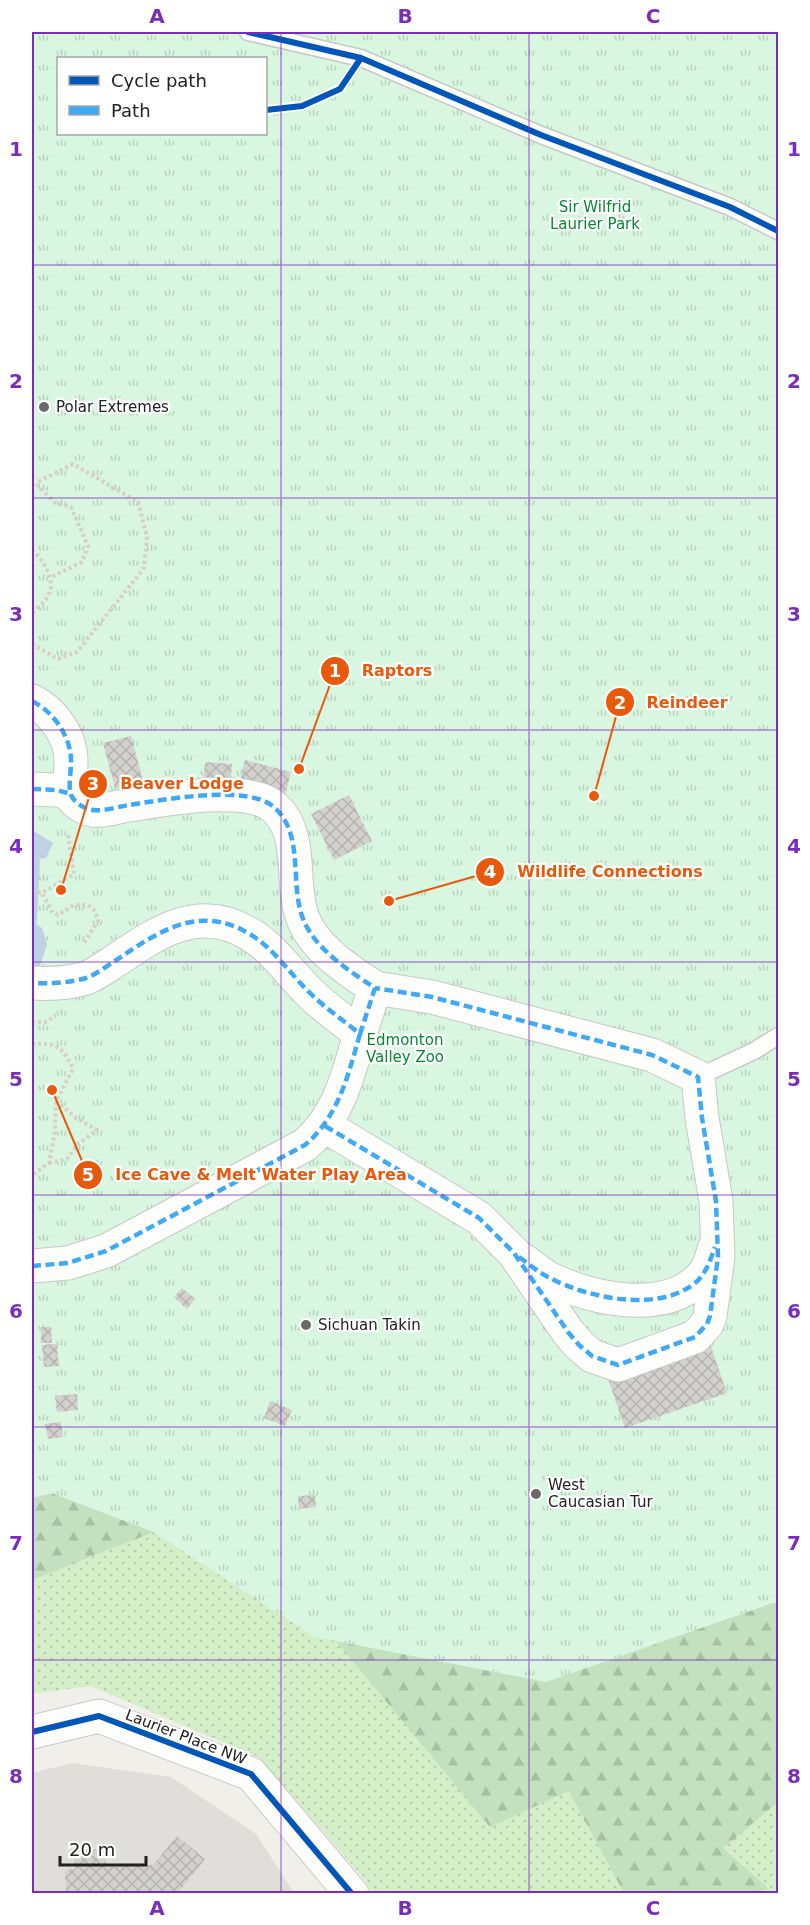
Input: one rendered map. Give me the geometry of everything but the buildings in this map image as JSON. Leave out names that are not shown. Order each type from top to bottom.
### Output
[{"type":"street","points":[[32,701],[53,717],[63,731],[69,745],[78,801]]},
{"type":"street","points":[[32,789],[57,790],[98,811],[171,798],[240,795],[263,800],[274,806],[283,816],[289,828],[299,902],[308,930],[315,940],[348,970],[375,988],[432,997],[652,1056],[698,1077],[702,1118],[716,1201],[718,1239],[718,1257],[710,1316],[701,1332],[688,1341],[618,1365],[592,1356],[579,1345],[514,1253]]},
{"type":"street","points":[[35,983],[86,978],[162,930],[177,925],[209,921],[229,924],[247,932],[263,944],[311,995],[360,1034]]},
{"type":"street","points":[[32,1266],[68,1263],[106,1251],[294,1152],[316,1136],[334,1111],[345,1084],[375,988]]},
{"type":"street","points":[[325,1126],[479,1218],[514,1253],[549,1278],[567,1285],[621,1300],[653,1300],[675,1294],[695,1283],[708,1269],[718,1239]]},
{"type":"street","name":"Laurier Place NW","points":[[32,1732],[99,1716],[251,1774],[352,1893]]},
{"type":"lane","points":[[248,32],[361,58],[540,135],[730,207],[778,231]]},
{"type":"lane","points":[[698,1077],[754,1051],[778,1036]]},
{"type":"path","points":[[32,644],[58,659],[77,652],[144,568],[147,537],[138,502],[73,465],[34,484],[55,503],[71,507],[88,546],[82,562],[51,577]]},
{"type":"path","points":[[32,550],[51,577],[49,595],[32,613]]},
{"type":"path","points":[[32,892],[42,893],[74,874],[68,834],[78,801]]},
{"type":"path","points":[[42,893],[53,913],[58,915],[74,905],[88,905],[94,911],[98,921],[74,960],[72,980]]},
{"type":"path","points":[[32,1044],[48,1042],[65,1053],[73,1069],[56,1101],[55,1132],[49,1163]]},
{"type":"path","points":[[32,1175],[49,1163],[67,1159],[78,1144],[97,1130],[76,1118],[56,1101]]},
{"type":"shaded area","points":[[72,1763],[171,1777],[256,1834],[294,1893],[32,1893],[32,1773]]},
{"type":"green space","name":"Edmonton Valley Zoo","points":[[32,32],[778,32],[778,1603],[546,1682],[315,1637],[154,1532],[52,1493],[32,1498]]},
{"type":"green space","points":[[52,1493],[154,1532],[32,1580],[32,1498]]},
{"type":"green space","points":[[154,1532],[315,1637],[778,1603],[778,1893],[371,1893],[366,1881],[260,1758],[91,1686],[32,1694],[32,1580]]},
{"type":"green space","points":[[289,1584],[778,1603],[778,1802],[723,1848],[769,1889],[744,1894],[624,1893],[569,1791],[490,1827]]},
{"type":"water","points":[[32,830],[53,843],[46,858],[32,860]]},
{"type":"water","points":[[32,921],[42,928],[47,945],[38,971],[32,970]]},
{"type":"waterway","points":[[33,921],[36,860]]},
{"type":"marked path","points":[[32,701],[48,712],[65,735],[71,754],[70,792],[81,806],[103,810],[183,797],[226,795],[263,800],[275,808],[290,831],[299,903],[307,928],[332,957],[375,988],[360,1034],[316,998],[257,939],[230,925],[212,921],[195,921],[164,931],[86,978],[59,983],[32,983]]},
{"type":"marked path","points":[[32,789],[57,790],[71,794]]},
{"type":"marked path","points":[[325,1126],[479,1218],[514,1253],[568,1332],[592,1356],[618,1365],[695,1337],[707,1324],[718,1257],[716,1201],[702,1118],[698,1077],[652,1055],[432,997],[375,988]]},
{"type":"marked path","points":[[32,1266],[68,1263],[106,1251],[305,1145],[317,1134],[341,1094],[360,1034]]},
{"type":"marked path","points":[[519,1257],[546,1276],[583,1291],[603,1296],[643,1300],[662,1298],[680,1292],[695,1283],[705,1271],[715,1247]]},
{"type":"cycle path","points":[[248,32],[361,58],[541,135],[730,207],[778,231]]},
{"type":"cycle path","points":[[267,110],[302,106],[340,89],[361,58]]},
{"type":"cycle path","points":[[32,1732],[99,1716],[251,1774],[352,1894]]},
{"type":"place","name":"Polar Extremes","points":[[44,407]]},
{"type":"place","name":"Raptors","points":[[299,769]]},
{"type":"place","name":"Reindeer","points":[[594,796]]},
{"type":"place","name":"Beaver Lodge","points":[[61,890]]},
{"type":"place","name":"Wildlife Connections","points":[[389,901]]},
{"type":"place","name":"Ice Cave & Melt Water Play Area","points":[[52,1090]]},
{"type":"place","name":"Sichuan Takin","points":[[306,1325]]},
{"type":"place","name":"West Caucasian Tur","points":[[536,1494]]},
{"type":"park label","name":"Sir Wilfrid Laurier Park","points":[[595,216]]}]
